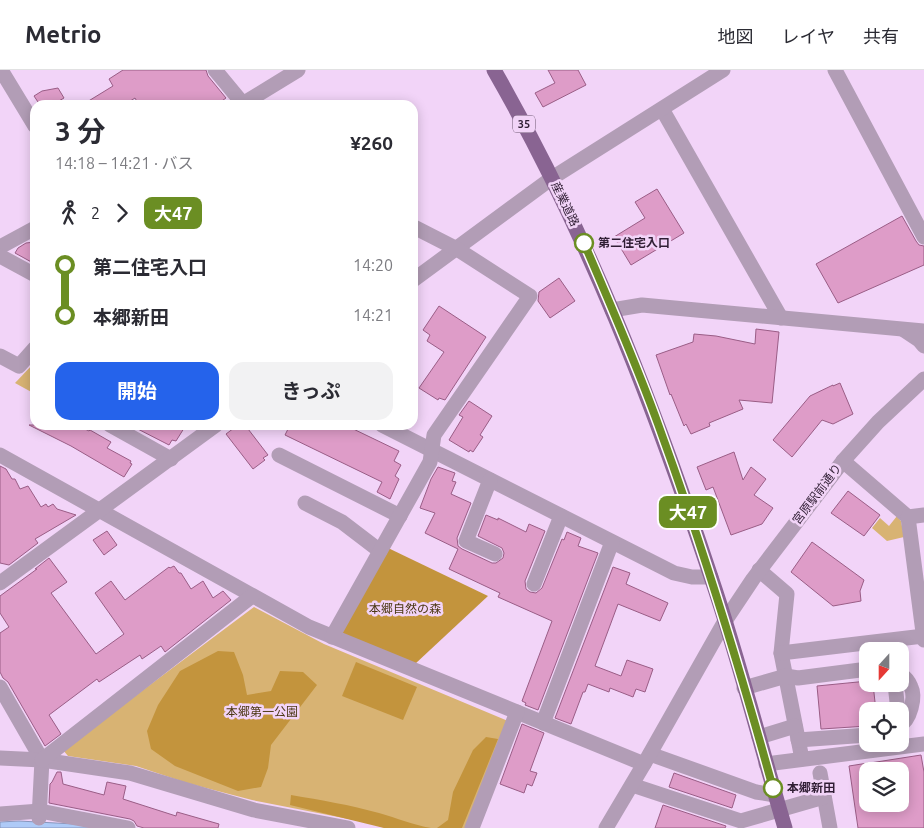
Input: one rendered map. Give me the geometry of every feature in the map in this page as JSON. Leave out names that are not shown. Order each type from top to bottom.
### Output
[{"type":"main road","name":"産業道路","points":[[494,70],[520,116],[583,241],[658,424],[725,621],[785,828]]},
{"type":"street","points":[[1,70],[30,118]]},
{"type":"street","points":[[215,70],[238,100]]},
{"type":"street","points":[[250,100],[298,70]]},
{"type":"street","points":[[835,70],[924,237]]},
{"type":"street","points":[[418,277],[552,178],[662,109],[716,72]]},
{"type":"street","points":[[662,109],[781,318]]},
{"type":"street","points":[[332,637],[430,462],[434,435],[530,296],[457,249],[418,229]]},
{"type":"street","points":[[0,247],[30,231]]},
{"type":"street","points":[[0,256],[30,272]]},
{"type":"street","points":[[612,310],[642,305],[924,331]]},
{"type":"street","points":[[902,329],[919,340],[924,346]]},
{"type":"street","points":[[0,356],[19,366],[30,354]]},
{"type":"street","name":"宮原駅前通り","points":[[606,828],[725,621],[759,570],[843,460],[878,422],[924,379]]},
{"type":"street","points":[[119,430],[171,459]]},
{"type":"street","points":[[1,581],[209,430]]},
{"type":"street","points":[[392,430],[674,573],[692,577],[711,577]]},
{"type":"street","points":[[0,455],[309,627],[543,723],[647,759],[756,792],[777,802]]},
{"type":"street","points":[[279,455],[400,516]]},
{"type":"street","points":[[843,460],[908,517],[924,640]]},
{"type":"street","points":[[490,480],[466,541],[496,554]]},
{"type":"street","points":[[306,503],[342,522],[380,551]]},
{"type":"street","points":[[908,517],[924,515]]},
{"type":"street","points":[[534,584],[561,516]]},
{"type":"street","points":[[543,723],[612,542]]},
{"type":"street","points":[[759,570],[787,594],[781,653],[802,759]]},
{"type":"street","points":[[42,760],[252,596]]},
{"type":"street","points":[[781,653],[924,636]]},
{"type":"street","points":[[744,688],[786,676],[798,678],[859,670]]},
{"type":"street","points":[[909,683],[913,693],[909,713]]},
{"type":"street","points":[[0,687],[42,760],[40,814]]},
{"type":"street","points":[[472,828],[517,712]]},
{"type":"street","points":[[759,737],[797,733],[859,734]]},
{"type":"street","points":[[766,764],[924,744]]},
{"type":"street","points":[[0,758],[42,760],[130,773],[254,810],[348,828]]},
{"type":"street","points":[[820,773],[830,828]]},
{"type":"street","points":[[632,785],[741,821],[777,802],[824,797]]},
{"type":"street","points":[[0,814],[40,814],[128,828]]},
{"type":"green space","points":[[30,367],[30,391],[15,383]]},
{"type":"green space","points":[[897,516],[901,521],[904,537],[887,541],[872,528],[880,518],[889,526]]},
{"type":"green space","name":"本郷自然の森","points":[[386,547],[488,596],[415,664],[339,634]]},
{"type":"green space","name":"本郷第一公園","points":[[254,607],[324,644],[508,721],[465,828],[385,828],[369,823],[252,800],[187,783],[136,766],[68,756],[63,750]]},
{"type":"green space","points":[[218,651],[234,652],[243,675],[247,695],[271,691],[280,671],[303,672],[317,685],[271,745],[268,768],[261,787],[238,791],[175,766],[151,749],[147,731],[158,705],[180,671]]},
{"type":"green space","points":[[356,662],[417,687],[403,720],[342,696]]},
{"type":"green space","points":[[486,737],[498,739],[462,828],[437,828],[448,820],[453,792],[473,750]]},
{"type":"green space","points":[[291,795],[379,813],[431,828],[384,828],[290,805]]},
{"type":"water","points":[[19,821],[74,824],[101,828],[0,828],[0,822]]},
{"type":"building","points":[[123,70],[206,70],[208,76],[226,98],[223,100],[136,100],[135,98],[132,100],[90,100],[113,86],[109,79]]},
{"type":"building","points":[[548,70],[578,70],[586,85],[543,107],[535,93],[555,83]]},
{"type":"building","points":[[58,88],[64,98],[61,100],[37,100],[34,96],[42,91]]},
{"type":"building","points":[[657,189],[684,233],[631,265],[614,237],[645,218],[635,202]]},
{"type":"building","points":[[902,216],[916,241],[919,245],[924,246],[924,265],[838,303],[816,264]]},
{"type":"building","points":[[30,243],[30,261],[15,253],[18,248]]},
{"type":"building","points":[[559,278],[575,301],[550,318],[538,301],[539,292]]},
{"type":"building","points":[[439,306],[486,337],[445,400],[439,398],[438,400],[419,388],[444,352],[427,341],[430,335],[423,330]]},
{"type":"building","points":[[756,329],[779,332],[772,403],[739,400],[743,409],[709,423],[710,426],[691,434],[686,424],[684,426],[670,395],[656,355],[693,342],[694,334],[716,336],[755,344]]},
{"type":"building","points":[[840,383],[853,414],[833,424],[822,420],[792,457],[773,440],[810,396]]},
{"type":"building","points":[[469,401],[492,416],[480,435],[483,437],[473,452],[470,450],[469,452],[449,440],[463,417],[459,415]]},
{"type":"building","points":[[39,430],[90,430],[111,442],[107,448],[131,461],[130,463],[132,464],[124,477]]},
{"type":"building","points":[[140,430],[183,430],[176,441],[172,440],[169,445]]},
{"type":"building","points":[[231,430],[249,430],[268,455],[263,458],[265,460],[253,469],[226,434]]},
{"type":"building","points":[[288,430],[355,430],[399,451],[394,461],[401,465],[395,476],[399,479],[390,499],[377,492],[382,482],[285,435]]},
{"type":"building","points":[[734,452],[743,480],[751,467],[766,479],[754,495],[773,508],[762,524],[731,535],[713,487],[706,490],[697,467]]},
{"type":"building","points":[[0,466],[6,469],[12,479],[15,479],[20,489],[28,486],[41,507],[46,504],[48,507],[53,504],[57,509],[76,515],[35,539],[38,543],[9,565],[0,563]]},
{"type":"building","points":[[438,467],[455,473],[452,481],[456,482],[451,494],[471,503],[457,538],[458,546],[462,549],[492,563],[496,563],[503,558],[502,548],[478,536],[486,515],[498,520],[498,518],[526,532],[529,524],[545,531],[525,581],[526,589],[530,592],[536,593],[542,588],[562,539],[564,540],[567,532],[581,538],[578,546],[598,553],[538,710],[525,705],[526,703],[522,701],[552,621],[498,597],[500,593],[449,569],[458,549],[425,533],[435,513],[420,508],[431,479]]},
{"type":"building","points":[[848,491],[880,515],[864,536],[831,513]]},
{"type":"building","points":[[107,531],[117,545],[104,555],[93,540]]},
{"type":"building","points":[[812,542],[864,580],[860,591],[861,601],[833,606],[791,572]]},
{"type":"building","points":[[49,558],[67,582],[51,593],[96,654],[124,634],[95,593],[111,581],[125,600],[169,567],[174,566],[191,589],[203,581],[213,598],[223,591],[231,600],[165,652],[161,646],[142,659],[140,655],[99,682],[97,679],[49,715],[61,734],[45,746],[8,682],[0,672],[0,633],[9,627],[0,613],[0,596]]},
{"type":"building","points":[[613,567],[630,573],[626,584],[668,603],[660,621],[618,604],[595,666],[621,676],[627,660],[653,669],[645,692],[636,689],[633,697],[610,688],[609,692],[588,684],[571,724],[555,718]]},
{"type":"building","points":[[859,682],[859,692],[874,692],[875,702],[859,702],[859,727],[821,729],[817,686]]},
{"type":"building","points":[[522,724],[544,733],[530,771],[537,773],[532,786],[527,784],[524,793],[500,784]]},
{"type":"building","points":[[921,755],[924,772],[924,828],[858,828],[849,766],[859,764],[859,812],[909,812],[909,762],[876,762]]},
{"type":"building","points":[[57,772],[61,772],[63,784],[104,795],[107,782],[126,786],[123,799],[176,816],[177,812],[219,824],[218,828],[144,828],[137,826],[130,819],[49,803],[50,784]]},
{"type":"building","points":[[674,773],[736,795],[732,808],[669,787]]},
{"type":"building","points":[[663,805],[726,826],[725,828],[655,828]]},
{"type":"bus line","name":"大47","points":[[584,243],[658,424],[725,621],[773,788]]},
{"type":"place","name":"第二住宅入口","points":[[584,243]]},
{"type":"place","name":"本郷新田","points":[[773,788]]}]
